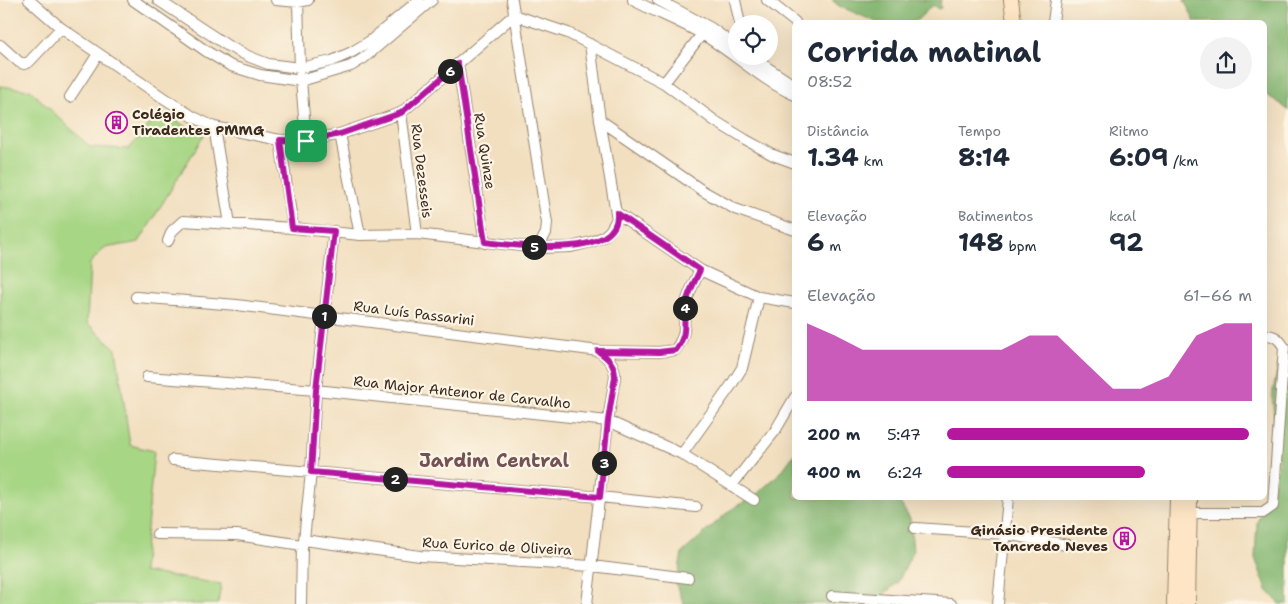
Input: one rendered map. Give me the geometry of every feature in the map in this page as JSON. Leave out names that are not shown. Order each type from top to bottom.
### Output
[{"type":"main road","points":[[1011,0],[1014,20]]},
{"type":"main road","points":[[1174,604],[1177,500]]},
{"type":"main road","points":[[1188,604],[1190,500]]},
{"type":"street","points":[[29,0],[61,28],[192,116],[214,127],[280,140],[306,141],[340,134],[401,113],[514,15]]},
{"type":"street","points":[[133,0],[206,51],[231,66],[260,75],[301,82],[351,66],[364,58],[432,0]]},
{"type":"street","points":[[158,0],[228,46],[250,57],[268,64],[300,68],[332,61],[352,52],[370,41],[419,0]]},
{"type":"street","points":[[276,0],[303,1],[300,68],[306,141]]},
{"type":"street","points":[[512,0],[547,223],[546,233],[538,248]]},
{"type":"street","points":[[633,0],[702,34],[778,86],[792,93]]},
{"type":"street","points":[[658,0],[711,28],[728,40]]},
{"type":"street","points":[[735,0],[738,15]]},
{"type":"street","points":[[766,0],[792,20]]},
{"type":"street","points":[[1053,20],[1056,0]]},
{"type":"street","points":[[514,15],[568,33],[664,83],[715,121],[773,155],[792,162]]},
{"type":"street","points":[[0,45],[19,62],[24,64],[29,62],[61,28]]},
{"type":"street","points":[[664,83],[702,34]]},
{"type":"street","points":[[168,241],[172,231],[183,222],[334,231],[360,236],[417,234],[538,248],[571,247],[603,237],[614,226],[617,213],[600,120],[590,44]]},
{"type":"street","points":[[70,97],[98,54]]},
{"type":"street","name":"Rua Quinze","points":[[458,64],[485,242]]},
{"type":"street","points":[[764,65],[792,84]]},
{"type":"street","name":"Rua Dezesseis","points":[[401,113],[417,234]]},
{"type":"street","points":[[600,120],[702,191],[735,209],[792,229]]},
{"type":"street","points":[[214,127],[230,224]]},
{"type":"street","points":[[340,134],[360,236]]},
{"type":"street","points":[[280,140],[292,228]]},
{"type":"street","points":[[617,213],[700,270],[759,297],[792,302]]},
{"type":"street","points":[[301,604],[303,542],[311,472],[316,390],[334,231]]},
{"type":"street","name":"Rua Luís Passarini","points":[[136,297],[237,305],[598,351],[659,352],[676,350],[682,340],[686,323],[685,306],[700,270]]},
{"type":"street","points":[[682,454],[742,368],[759,297]]},
{"type":"street","points":[[1191,513],[1263,513],[1270,509],[1273,504],[1284,347],[1280,340],[1273,335],[1267,335]]},
{"type":"street","points":[[587,604],[615,371],[610,361],[598,351]]},
{"type":"street","name":"Rua Major Antenor de Carvalho","points":[[147,377],[316,390],[608,421],[682,454],[754,500]]},
{"type":"street","points":[[732,485],[775,431],[792,402]]},
{"type":"street","points":[[173,460],[696,507]]},
{"type":"street","points":[[998,604],[1008,500]]},
{"type":"street","points":[[915,528],[1005,534],[1067,545]]},
{"type":"street","name":"Rua Eurico de Oliveira","points":[[157,534],[237,535],[420,556],[592,566],[688,578]]},
{"type":"street","points":[[832,596],[951,604]]},
{"type":"green space","points":[[832,0],[942,0],[940,2],[941,8],[938,9],[933,5],[917,20],[871,20],[839,6]]},
{"type":"green space","points":[[1184,0],[1288,0],[1288,111],[1267,95],[1267,20],[1194,20]]},
{"type":"green space","points":[[0,86],[30,90],[90,147],[129,149],[159,113],[204,135],[139,242],[105,248],[90,263],[87,323],[116,349],[130,445],[154,451],[143,572],[221,584],[218,604],[0,604]]},
{"type":"green space","points":[[1288,352],[1288,604],[1280,604],[1267,590],[1255,558],[1257,522],[1272,491],[1278,460],[1272,396],[1278,365]]},
{"type":"green space","points":[[792,457],[792,500],[898,500],[910,519],[913,551],[898,582],[873,604],[684,604],[676,585],[682,553],[729,511],[757,494],[781,472]]},
{"type":"place","name":"Colégio Tiradentes PMMG","points":[[116,122]]},
{"type":"place","name":"Ginásio Presidente Tancredo Neves","points":[[1124,538]]},
{"type":"district","name":"Jardim Central","points":[[494,460]]},
{"type":"route","points":[[458,64],[485,242],[538,248],[571,247],[603,237],[614,226],[617,213],[700,270],[685,306],[686,323],[682,340],[676,350],[667,352],[598,351],[610,361],[615,371],[600,497],[311,472],[316,390],[334,231],[292,228],[280,140],[306,141],[340,134],[401,113],[458,64]]}]
